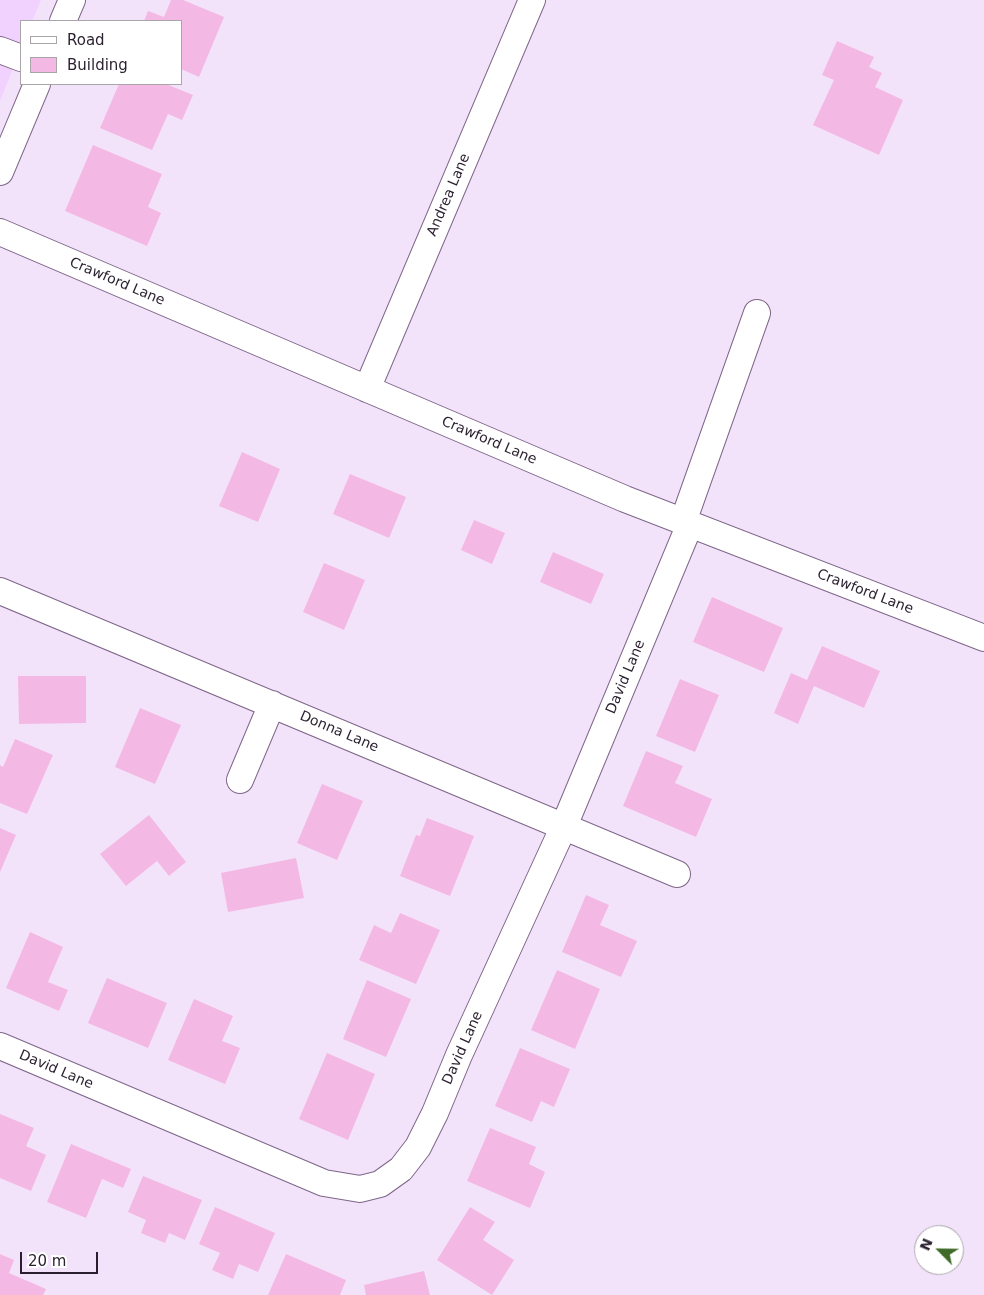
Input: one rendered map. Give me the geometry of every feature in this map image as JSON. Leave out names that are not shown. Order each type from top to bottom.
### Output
[{"type":"street","points":[[63,20],[72,0]]},
{"type":"street","name":"Andrea Lane","points":[[367,389],[532,0]]},
{"type":"street","points":[[0,50],[20,58]]},
{"type":"street","points":[[0,172],[37,85]]},
{"type":"street","name":"Crawford Lane","points":[[0,232],[615,495],[984,638]]},
{"type":"street","name":"David Lane","points":[[0,1046],[324,1183],[360,1188],[380,1184],[401,1169],[418,1147],[564,826],[686,523],[757,313]]},
{"type":"street","name":"Donna Lane","points":[[0,591],[677,874]]},
{"type":"street","points":[[240,780],[272,704]]},
{"type":"shaded area","points":[[0,0],[41,0],[32,20],[20,20],[20,51],[0,101]]},
{"type":"building","points":[[171,0],[183,0],[224,17],[199,77],[182,69],[182,20],[144,20],[148,11],[164,17]]},
{"type":"building","points":[[837,41],[874,57],[869,67],[882,73],[875,87],[903,100],[879,155],[813,125],[834,80],[822,75]]},
{"type":"building","points":[[119,85],[168,85],[193,95],[182,120],[168,114],[152,150],[100,128]]},
{"type":"building","points":[[93,145],[162,174],[148,207],[161,213],[147,246],[65,211]]},
{"type":"building","points":[[242,452],[280,469],[258,522],[219,506]]},
{"type":"building","points":[[350,474],[406,497],[389,538],[333,514]]},
{"type":"building","points":[[474,520],[505,533],[492,564],[461,550]]},
{"type":"building","points":[[553,552],[604,574],[591,604],[540,582]]},
{"type":"building","points":[[324,563],[365,580],[344,630],[303,612]]},
{"type":"building","points":[[712,597],[783,628],[764,672],[693,642]]},
{"type":"building","points":[[822,646],[880,671],[864,708],[814,686],[798,724],[774,713],[791,673],[807,680]]},
{"type":"building","points":[[18,676],[86,676],[86,723],[19,724]]},
{"type":"building","points":[[680,679],[719,695],[695,752],[656,736]]},
{"type":"building","points":[[140,708],[181,725],[155,784],[115,767]]},
{"type":"building","points":[[15,739],[53,755],[27,814],[0,803],[0,765],[3,767]]},
{"type":"building","points":[[646,751],[683,766],[675,783],[712,799],[696,837],[623,806]]},
{"type":"building","points":[[322,784],[363,801],[337,860],[297,843]]},
{"type":"building","points":[[149,815],[186,862],[169,876],[157,861],[126,886],[100,854]]},
{"type":"building","points":[[427,818],[474,836],[450,896],[400,876],[416,835],[420,836]]},
{"type":"building","points":[[0,828],[16,835],[0,872]]},
{"type":"building","points":[[296,858],[304,898],[228,912],[221,873]]},
{"type":"building","points":[[586,895],[609,905],[600,925],[637,941],[621,977],[562,952]]},
{"type":"building","points":[[400,913],[440,930],[416,984],[359,960],[374,925],[391,933]]},
{"type":"building","points":[[30,932],[63,947],[48,982],[68,990],[59,1011],[6,988]]},
{"type":"building","points":[[557,970],[600,989],[575,1049],[531,1030]]},
{"type":"building","points":[[107,978],[167,1003],[148,1048],[88,1023]]},
{"type":"building","points":[[367,980],[411,999],[386,1057],[343,1039]]},
{"type":"building","points":[[194,999],[233,1016],[222,1041],[240,1048],[225,1084],[168,1060]]},
{"type":"building","points":[[520,1048],[570,1069],[554,1107],[541,1101],[532,1122],[495,1106]]},
{"type":"building","points":[[327,1053],[375,1074],[348,1140],[299,1119]]},
{"type":"building","points":[[0,1114],[34,1128],[26,1146],[46,1155],[31,1191],[0,1178]]},
{"type":"building","points":[[490,1128],[536,1147],[529,1164],[545,1172],[530,1208],[467,1181]]},
{"type":"building","points":[[71,1144],[131,1169],[123,1188],[102,1179],[86,1218],[47,1202]]},
{"type":"building","points":[[143,1176],[202,1200],[185,1240],[169,1233],[165,1243],[141,1233],[146,1220],[128,1212]]},
{"type":"building","points":[[215,1207],[275,1233],[258,1272],[239,1264],[233,1279],[212,1270],[220,1253],[199,1244]]},
{"type":"building","points":[[470,1207],[495,1222],[483,1240],[514,1260],[492,1295],[437,1260]]},
{"type":"building","points":[[0,1254],[14,1260],[9,1273],[46,1289],[43,1295],[0,1295]]},
{"type":"building","points":[[286,1254],[346,1280],[340,1295],[268,1295]]},
{"type":"building","points":[[424,1271],[430,1295],[366,1295],[364,1285]]}]
